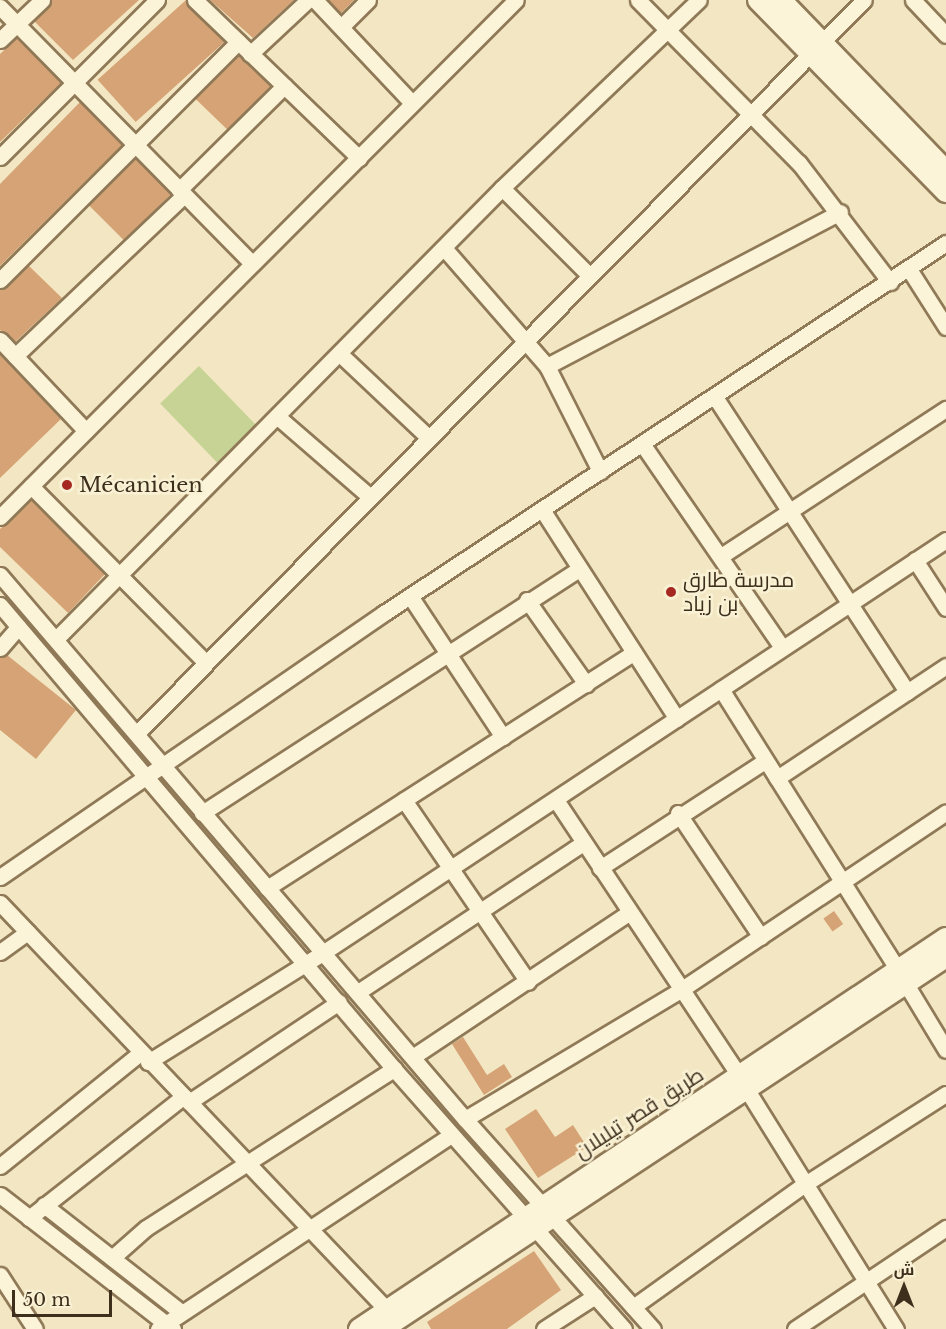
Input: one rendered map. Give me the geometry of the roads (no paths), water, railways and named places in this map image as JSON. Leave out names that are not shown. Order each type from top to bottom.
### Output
[{"type":"main road","points":[[758,0],[814,46],[946,171]]},
{"type":"main road","points":[[782,0],[814,46],[946,192]]},
{"type":"main road","name":"طريق قصر تيليلان","points":[[358,1329],[385,1319],[529,1222],[743,1084],[902,977],[946,938]]},
{"type":"main road","name":"طريق قصر تيليلان","points":[[902,977],[946,957]]},
{"type":"street","points":[[0,40],[42,0]]},
{"type":"street","points":[[0,157],[157,0]]},
{"type":"street","points":[[195,0],[359,158]]},
{"type":"street","points":[[250,54],[308,0]]},
{"type":"street","points":[[315,0],[411,102]]},
{"type":"street","points":[[341,27],[368,0]]},
{"type":"street","points":[[0,516],[359,158],[411,102],[516,0]]},
{"type":"street","points":[[638,0],[749,110],[840,212],[890,282]]},
{"type":"street","points":[[56,639],[279,418],[502,188],[699,0]]},
{"type":"street","points":[[137,733],[426,435],[589,275],[749,110],[864,0]]},
{"type":"street","points":[[913,0],[946,35]]},
{"type":"street","points":[[0,8],[252,263]]},
{"type":"street","points":[[0,280],[238,42]]},
{"type":"street","points":[[15,356],[181,192],[284,86]]},
{"type":"street","points":[[502,188],[589,275]]},
{"type":"street","points":[[547,366],[840,212]]},
{"type":"street","points":[[0,878],[147,780],[410,596],[543,511],[946,243]]},
{"type":"street","points":[[444,248],[525,337],[547,366],[600,471]]},
{"type":"street","points":[[909,269],[946,327]]},
{"type":"street","points":[[0,340],[86,431]]},
{"type":"street","points":[[341,355],[426,435]]},
{"type":"street","points":[[714,397],[790,508],[907,692]]},
{"type":"street","points":[[721,556],[790,508],[946,409]]},
{"type":"street","points":[[279,418],[368,495]]},
{"type":"street","points":[[643,445],[782,647]]},
{"type":"street","points":[[32,486],[205,662]]},
{"type":"street","points":[[543,511],[677,718]]},
{"type":"street","points":[[0,1166],[144,1058],[324,952],[946,540]]},
{"type":"street","points":[[915,560],[946,608]]},
{"type":"street","points":[[202,813],[448,650],[580,568]]},
{"type":"street","points":[[0,575],[137,733],[202,813],[414,1056],[465,1119],[653,1329]]},
{"type":"street","points":[[410,596],[448,650],[503,737]]},
{"type":"street","points":[[527,600],[586,684]]},
{"type":"street","points":[[0,605],[450,1135],[624,1329]]},
{"type":"street","points":[[0,648],[18,627]]},
{"type":"street","points":[[267,888],[634,652]]},
{"type":"street","points":[[777,778],[946,666]]},
{"type":"street","points":[[721,689],[946,1050]]},
{"type":"street","points":[[600,867],[678,813],[765,760]]},
{"type":"street","points":[[404,800],[528,982]]},
{"type":"street","points":[[556,800],[582,843],[600,867],[627,914],[743,1084],[896,1329]]},
{"type":"street","points":[[465,1119],[679,991],[946,812]]},
{"type":"street","points":[[678,813],[761,937]]},
{"type":"street","points":[[358,992],[582,843]]},
{"type":"street","points":[[0,903],[144,1058],[308,1225],[385,1319]]},
{"type":"street","points":[[414,1056],[627,914]]},
{"type":"street","points":[[0,952],[28,932]]},
{"type":"street","points":[[29,1218],[186,1099],[339,1002]]},
{"type":"street","points":[[112,1258],[146,1228],[251,1165],[394,1069]]},
{"type":"street","points":[[633,1307],[805,1184],[946,1094]]},
{"type":"street","points":[[0,1195],[166,1327],[182,1312],[308,1225],[450,1135]]},
{"type":"street","points":[[44,1205],[182,1312]]},
{"type":"street","points":[[795,1329],[946,1228]]},
{"type":"street","points":[[0,1275],[35,1329]]},
{"type":"street","points":[[544,1329],[595,1296]]},
{"type":"place","name":"Mécanicien","points":[[67,485]]},
{"type":"place","name":"مدرسة طارق بن زياد","points":[[671,592]]}]
